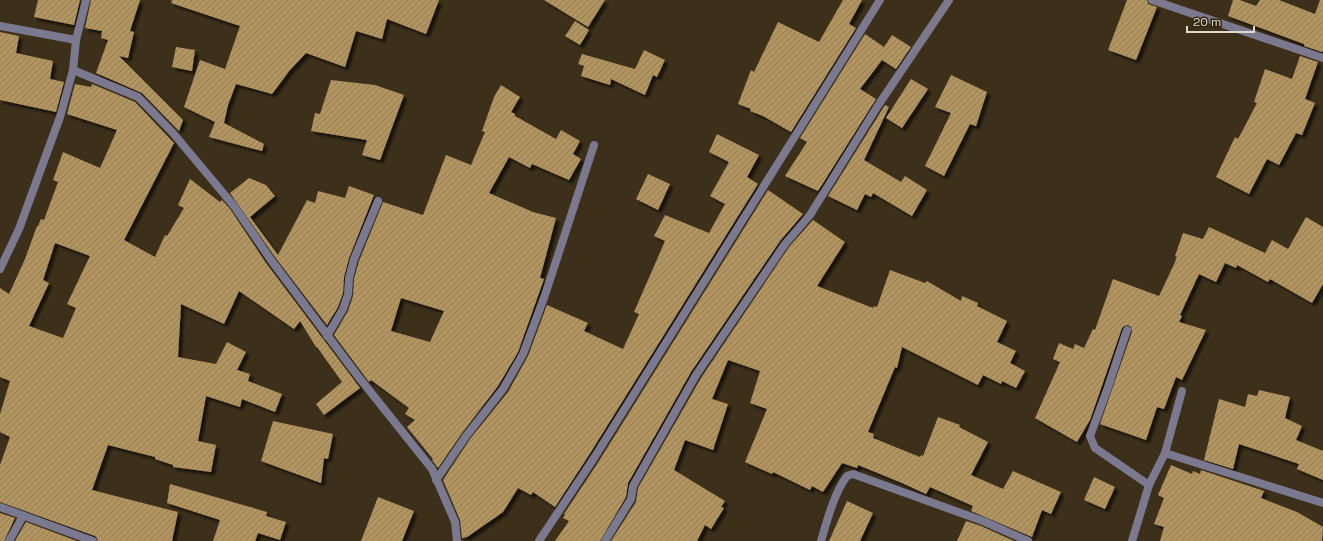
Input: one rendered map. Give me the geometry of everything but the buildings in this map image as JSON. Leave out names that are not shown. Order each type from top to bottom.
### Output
[{"type":"street","points":[[0,269],[19,229],[60,117],[73,70],[76,40],[86,0]]},
{"type":"street","points":[[539,541],[594,458],[880,0]]},
{"type":"street","points":[[605,541],[631,499],[633,486],[696,375],[785,244],[810,215],[877,107],[949,0]]},
{"type":"street","points":[[1152,0],[1323,58]]},
{"type":"street","points":[[0,26],[76,40]]},
{"type":"street","points":[[73,70],[138,97],[173,133],[234,206],[271,260],[328,336],[432,469],[455,522],[457,541]]},
{"type":"street","points":[[436,480],[466,436],[503,389],[523,354],[545,295],[594,145]]},
{"type":"street","points":[[328,336],[343,309],[348,294],[349,278],[354,260],[378,201]]},
{"type":"street","points":[[1127,330],[1090,436],[1094,448],[1149,485]]},
{"type":"street","points":[[1132,541],[1149,485],[1165,453],[1182,391]]},
{"type":"street","points":[[1165,453],[1323,504]]},
{"type":"street","points":[[821,541],[842,482],[847,476],[853,474],[984,521],[1028,541]]},
{"type":"street","points":[[0,507],[93,541]]},
{"type":"street","points":[[9,541],[23,516]]}]
